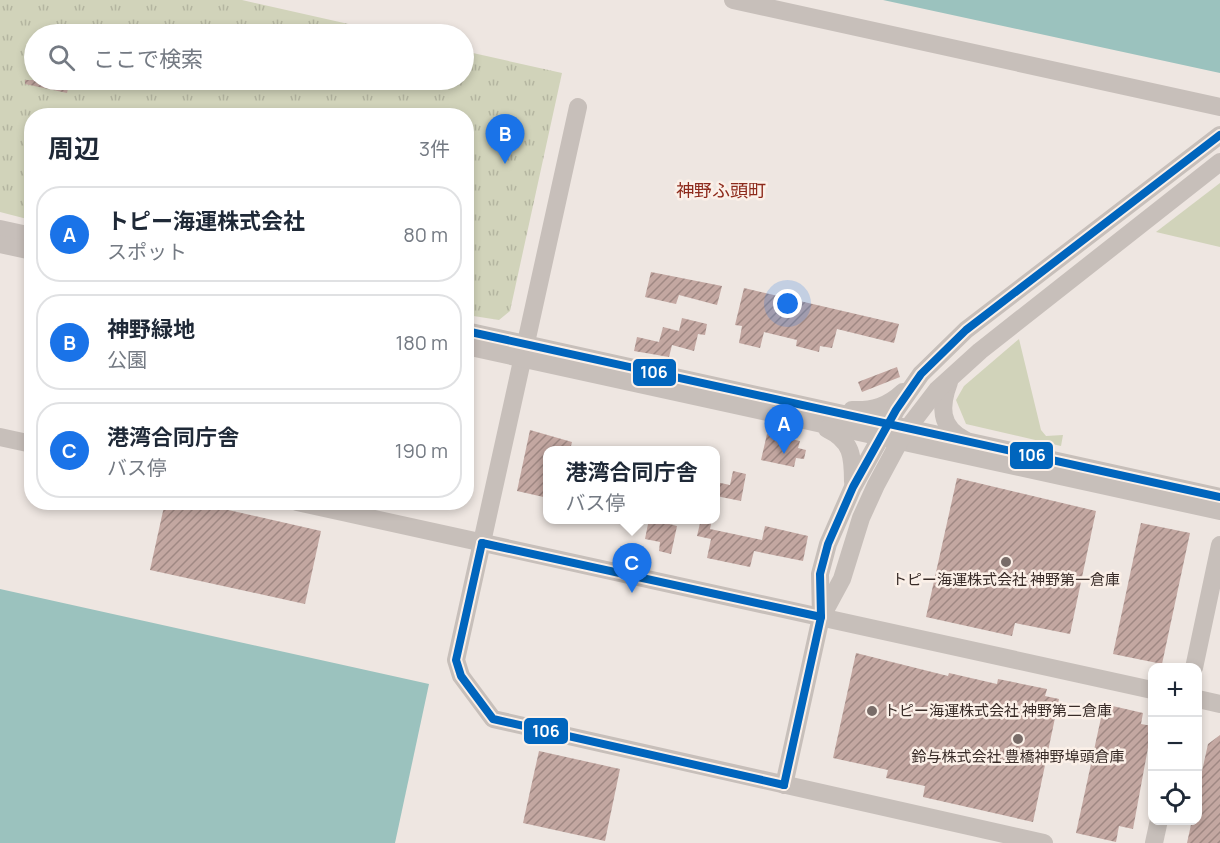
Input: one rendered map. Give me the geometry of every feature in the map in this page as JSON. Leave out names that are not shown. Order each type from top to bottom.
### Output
[{"type":"street","points":[[733,0],[1220,107]]},
{"type":"street","points":[[578,107],[526,352],[456,660],[461,676],[493,719],[1044,843]]},
{"type":"street","points":[[815,415],[875,410],[893,401],[966,330],[1217,138]]},
{"type":"street","points":[[820,617],[842,579],[861,518],[876,485],[904,435],[952,375],[1220,162]]},
{"type":"street","points":[[0,229],[24,234]]},
{"type":"street","points":[[0,244],[24,249]]},
{"type":"street","points":[[474,334],[526,352]]},
{"type":"street","points":[[474,347],[526,352],[885,430],[1220,512]]},
{"type":"street","points":[[784,785],[820,617],[820,574],[828,544],[853,487],[885,430],[921,374]]},
{"type":"street","points":[[952,375],[942,404],[944,420],[949,429],[971,450]]},
{"type":"street","points":[[815,415],[851,449],[853,487]]},
{"type":"street","points":[[0,437],[24,442]]},
{"type":"street","points":[[876,485],[892,466],[914,455],[971,450],[1220,497]]},
{"type":"street","points":[[333,510],[1148,689]]},
{"type":"street","points":[[1195,663],[1220,545]]},
{"type":"street","points":[[1202,700],[1220,704]]},
{"type":"street","points":[[1154,843],[1158,825]]},
{"type":"green space","points":[[0,0],[242,0],[349,24],[24,24],[24,90],[474,90],[474,53],[562,73],[510,311],[499,320],[474,316],[474,108],[24,108],[24,218],[0,212]]},
{"type":"green space","points":[[1220,183],[1220,247],[1156,232]]},
{"type":"green space","points":[[1019,339],[1041,430],[1046,436],[1063,435],[1061,446],[966,424],[956,400],[964,386]]},
{"type":"water","points":[[883,0],[1220,0],[1220,73]]},
{"type":"water","points":[[0,589],[429,684],[395,843],[0,843]]},
{"type":"building","points":[[651,272],[722,286],[717,305],[679,295],[676,304],[645,297]]},
{"type":"building","points":[[744,288],[899,324],[894,343],[837,329],[832,348],[820,346],[819,352],[796,346],[797,340],[764,332],[760,348],[739,343],[742,326],[735,325]]},
{"type":"building","points":[[682,318],[707,324],[705,335],[698,334],[694,351],[672,345],[669,357],[634,351],[637,337],[659,342],[663,327],[679,331]]},
{"type":"building","points":[[897,367],[900,377],[862,392],[858,382]]},
{"type":"building","points":[[530,430],[572,442],[571,446],[543,446],[543,497],[517,491]]},
{"type":"building","points":[[767,434],[800,441],[798,448],[806,450],[804,459],[796,458],[794,467],[761,460]]},
{"type":"building","points":[[733,471],[746,474],[741,501],[720,497],[720,483],[730,485]]},
{"type":"building","points":[[957,478],[1096,511],[1070,634],[1015,623],[1012,636],[926,617]]},
{"type":"building","points":[[163,510],[228,510],[321,531],[305,604],[150,570]]},
{"type":"building","points":[[1141,523],[1190,533],[1162,663],[1113,654]]},
{"type":"building","points":[[648,524],[677,526],[671,554],[659,551],[660,542],[645,539]]},
{"type":"building","points":[[700,524],[711,524],[710,529],[762,540],[765,526],[808,536],[803,561],[754,551],[750,567],[707,558],[711,539],[697,536]]},
{"type":"building","points":[[856,653],[948,676],[949,673],[997,684],[998,679],[1047,689],[1045,696],[1059,699],[1033,822],[923,797],[925,786],[886,778],[888,770],[833,758]]},
{"type":"building","name":"鈴与株式会社 豊橋神野埠頭倉庫","points":[[1104,704],[1143,713],[1141,724],[1148,725],[1148,748],[1133,829],[1119,826],[1116,842],[1076,833]]},
{"type":"building","points":[[1220,735],[1220,843],[1187,843],[1191,825],[1202,825],[1202,771],[1208,744]]},
{"type":"building","points":[[539,751],[620,769],[605,841],[523,823]]},
{"type":"transit line","name":"106","points":[[784,785],[821,617],[820,574],[828,544],[853,487],[896,410],[921,374],[966,330],[1220,135]]},
{"type":"transit line","name":"106","points":[[474,333],[1220,497]]},
{"type":"transit line","name":"106","points":[[482,543],[456,660],[461,676],[493,719],[784,785]]},
{"type":"transit line","name":"106","points":[[482,543],[821,617]]},
{"type":"place","name":"神野緑地","points":[[505,164]]},
{"type":"place","name":"トピー海運株式会社","points":[[784,454]]},
{"type":"place","name":"トピー海運株式会社 神野第一倉庫","points":[[1006,562]]},
{"type":"place","name":"港湾合同庁舎","points":[[632,593]]},
{"type":"place","name":"トピー海運株式会社 神野第二倉庫","points":[[872,711]]},
{"type":"place","name":"鈴与株式会社 豊橋神野埠頭倉庫","points":[[1018,739]]},
{"type":"district","name":"神野ふ頭町","points":[[721,191]]}]
